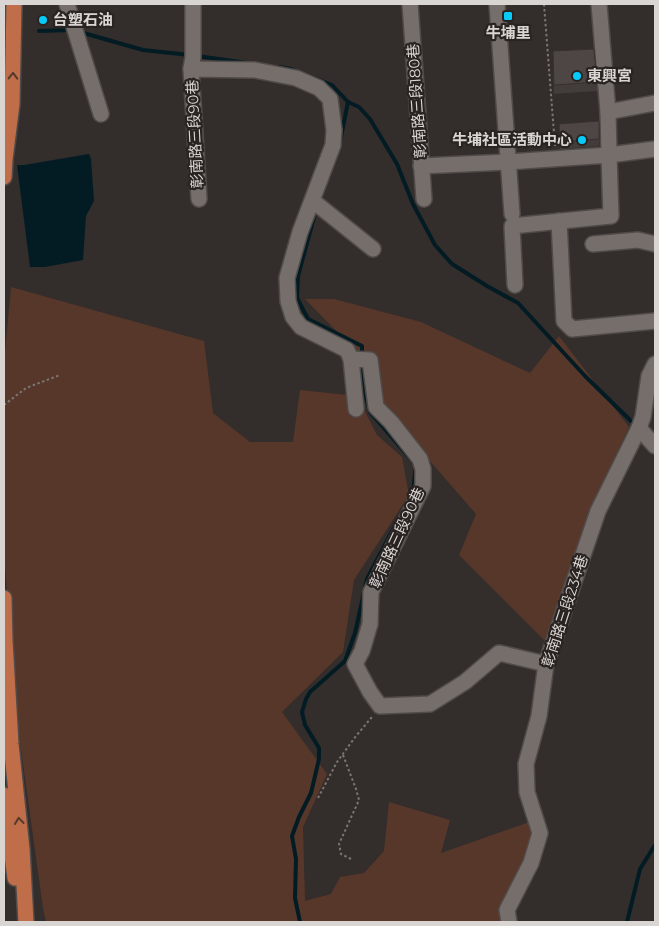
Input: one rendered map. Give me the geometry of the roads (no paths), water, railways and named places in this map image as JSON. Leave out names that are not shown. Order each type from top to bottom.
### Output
[{"type":"main road","points":[[4,10],[5,4]]},
{"type":"main road","points":[[4,177],[12,104],[14,4]]},
{"type":"main road","points":[[4,598],[4,640],[11,744],[22,849],[26,922]]},
{"type":"main road","points":[[4,795],[21,922]]},
{"type":"lane","points":[[67,4],[101,114]]},
{"type":"lane","name":"彰南路三段90巷","points":[[193,4],[192,59],[199,199]]},
{"type":"lane","name":"彰南路三段180巷","points":[[410,4],[424,198]]},
{"type":"lane","points":[[497,4],[512,214]]},
{"type":"lane","points":[[515,285],[512,226],[612,216],[608,112],[599,4]]},
{"type":"lane","name":"彰南路三段90巷","points":[[192,59],[296,78],[319,88],[330,99],[334,130],[333,145],[300,232],[287,278],[288,301],[293,317],[301,328],[347,350],[351,359],[370,360],[376,407],[391,422],[420,459],[423,469],[423,486],[371,592],[370,624],[362,651],[355,664],[370,692],[380,706],[430,704],[465,682],[499,652],[546,664]]},
{"type":"lane","points":[[608,112],[655,104]]},
{"type":"lane","points":[[421,166],[556,159],[655,149]]},
{"type":"lane","points":[[313,201],[373,249]]},
{"type":"lane","points":[[559,221],[564,321],[572,329],[655,321]]},
{"type":"lane","points":[[594,244],[638,240],[655,244]]},
{"type":"lane","points":[[351,359],[356,409]]},
{"type":"lane","name":"彰南路三段234巷","points":[[509,922],[507,910],[531,863],[540,833],[527,792],[526,764],[539,716],[546,664],[598,511],[643,417],[648,376],[655,364]]},
{"type":"lane","points":[[639,428],[655,446]]},
{"type":"water","points":[[89,154],[94,201],[86,216],[83,260],[45,267],[30,267],[17,165]]},
{"type":"waterway","points":[[39,31],[71,30]]},
{"type":"waterway","points":[[80,32],[143,50],[190,55]]},
{"type":"waterway","points":[[197,56],[247,63]]},
{"type":"waterway","points":[[279,67],[291,69],[332,85],[348,102],[340,142]]},
{"type":"waterway","points":[[348,102],[359,107],[370,119],[397,164],[413,204],[435,245],[452,264],[518,303],[585,376],[631,421]]},
{"type":"waterway","points":[[316,210],[298,276],[297,298],[308,319],[362,346],[362,357]]},
{"type":"waterway","points":[[362,364],[363,386],[370,412],[416,465],[413,492]]},
{"type":"waterway","points":[[300,922],[295,898],[296,859],[292,836],[311,793],[319,759],[319,748],[305,725],[302,712],[310,692],[345,661],[355,633],[367,579],[399,518]]},
{"type":"waterway","points":[[627,922],[640,869],[655,845]]},
{"type":"place","name":"牛埔里","points":[[508,16]]},
{"type":"place","name":"台塑石油","points":[[43,20]]},
{"type":"place","name":"東興宮","points":[[577,76]]},
{"type":"place","name":"牛埔社區活動中心","points":[[582,140]]}]
